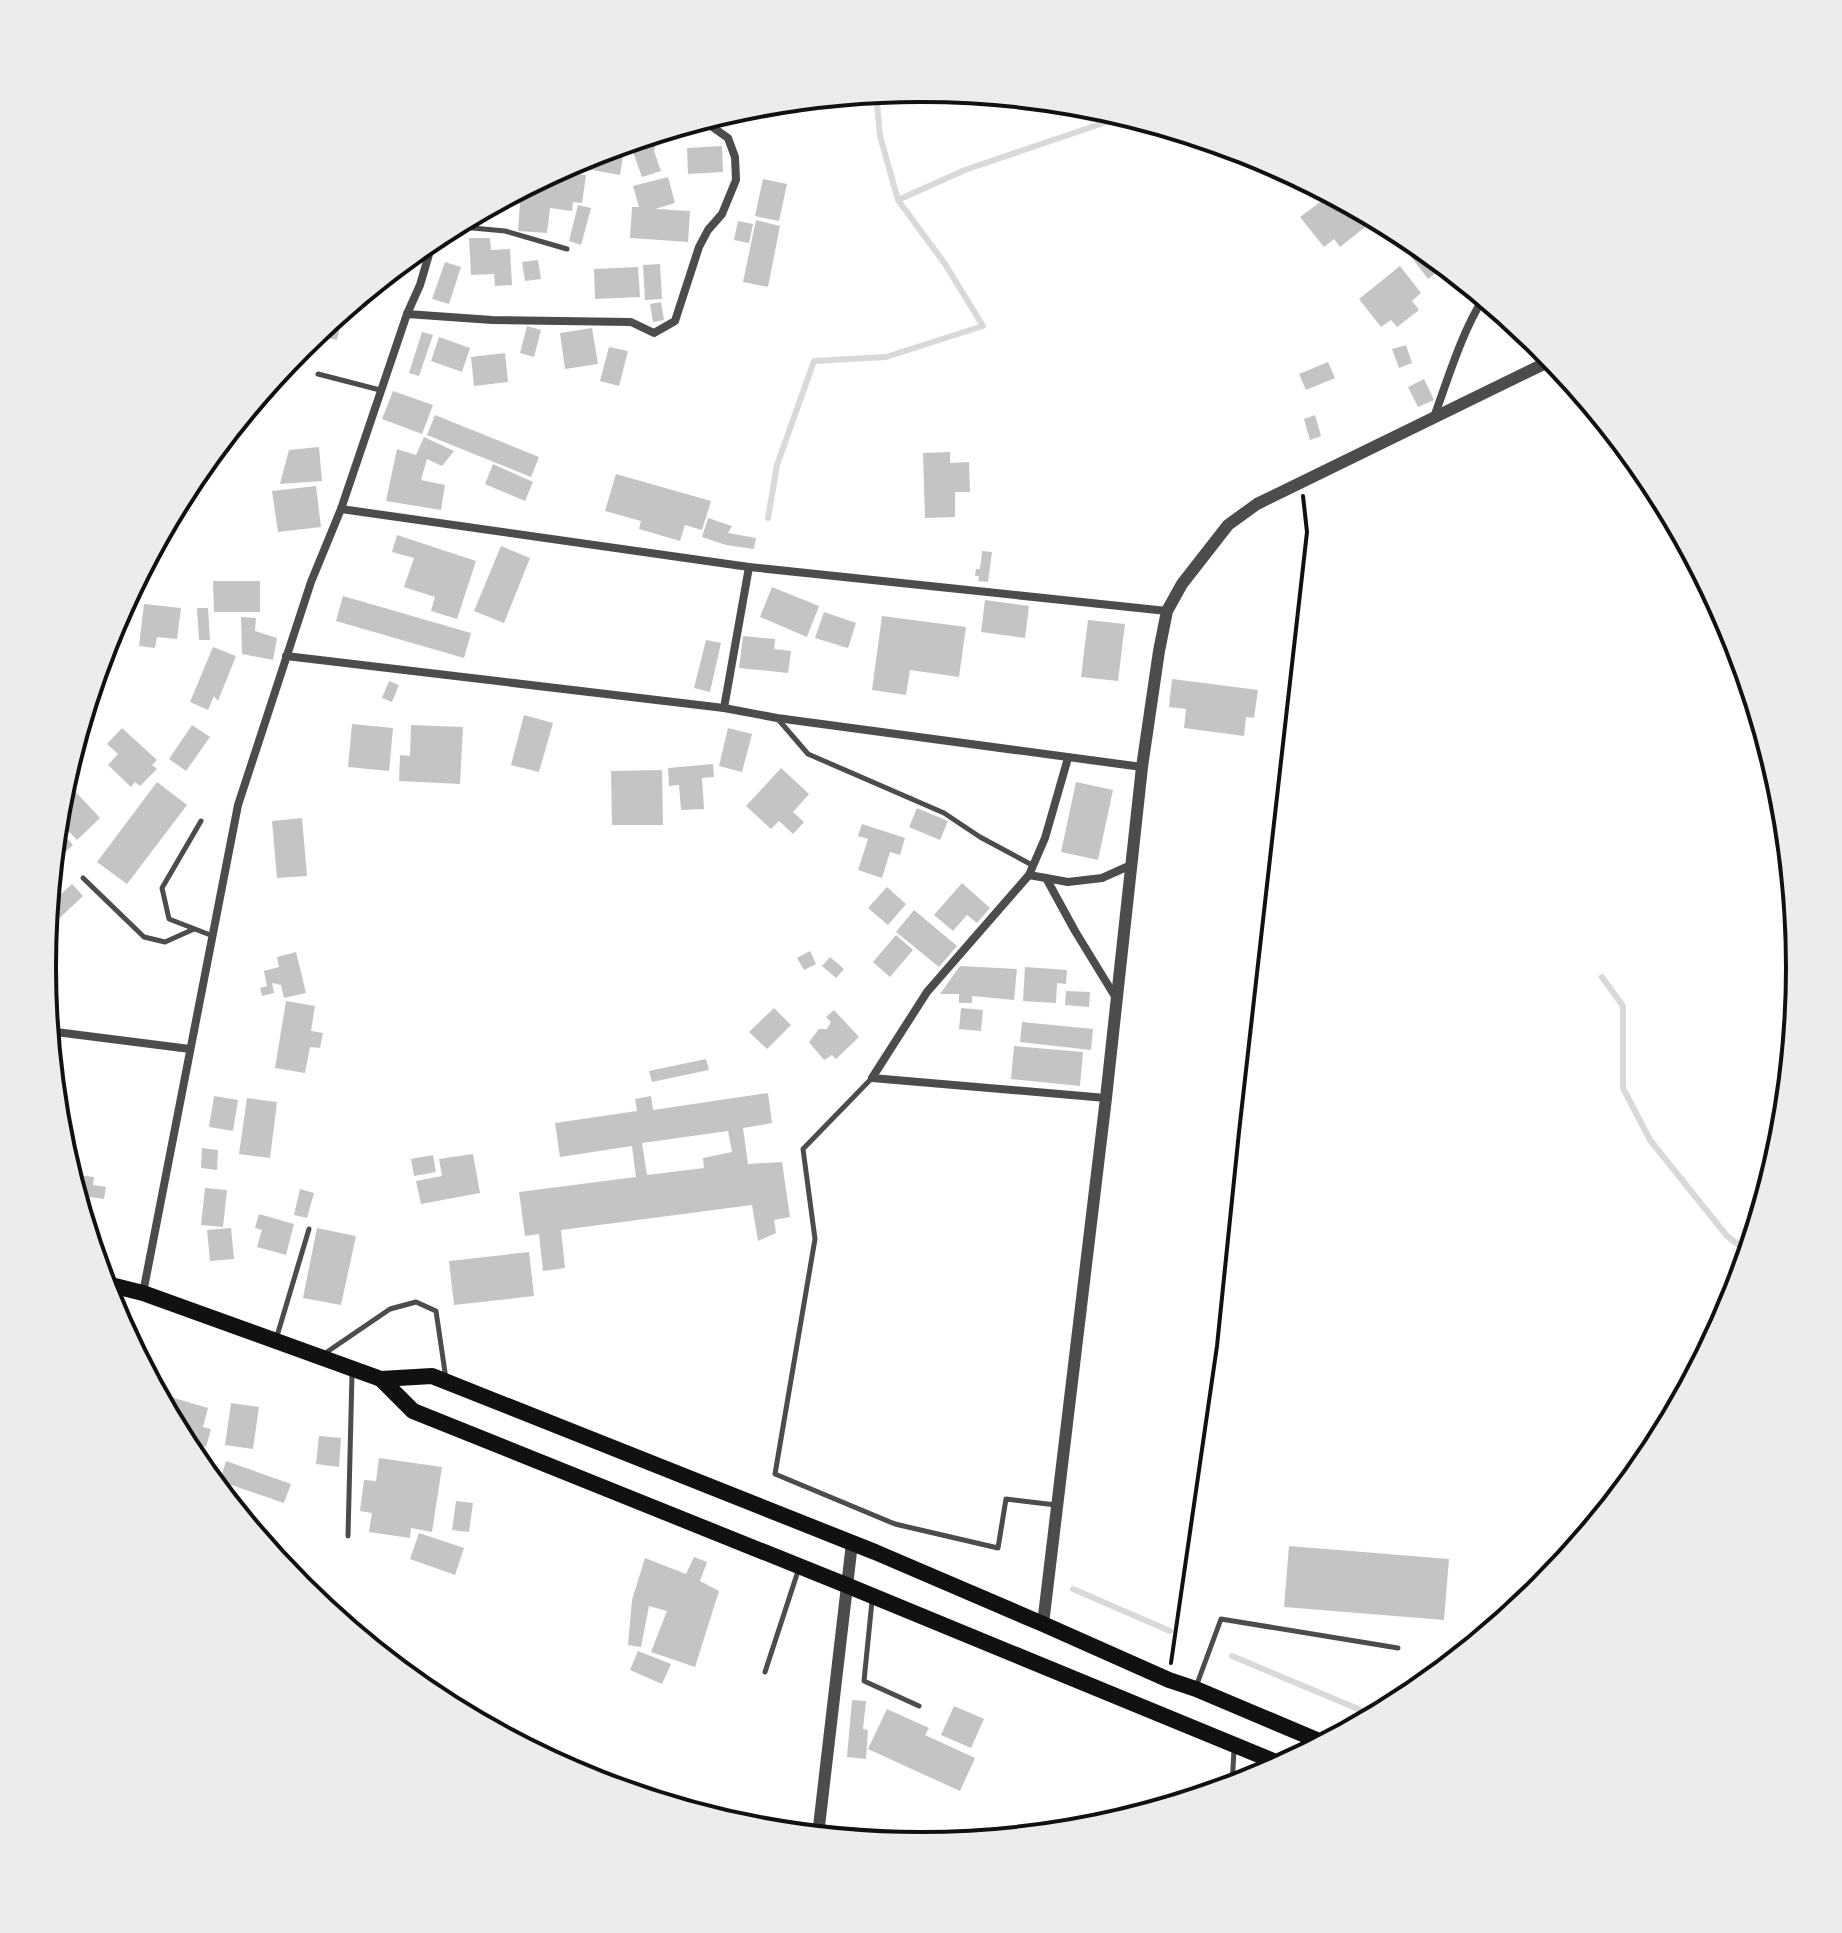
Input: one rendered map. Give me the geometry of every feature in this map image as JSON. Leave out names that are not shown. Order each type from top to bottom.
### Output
[{"type":"main road","points":[[118,1287],[143,1293],[381,1379],[432,1376],[446,1381],[852,1543],[1169,1680],[1312,1738]]},
{"type":"main road","points":[[381,1379],[413,1411],[1268,1759]]},
{"type":"street","points":[[407,314],[492,320],[631,322],[654,333],[675,321],[699,247],[722,214],[736,180],[735,157],[728,138],[713,127]]},
{"type":"street","points":[[143,1293],[238,805],[311,582],[341,509],[429,255]]},
{"type":"street","points":[[1433,418],[1463,338],[1479,306]]},
{"type":"street","points":[[1043,1624],[1142,767],[1167,611],[1182,584],[1228,525],[1257,504],[1542,365]]},
{"type":"street","points":[[341,509],[749,567],[1167,611]]},
{"type":"street","points":[[724,708],[749,567]]},
{"type":"street","points":[[286,656],[724,708],[777,718],[1142,767]]},
{"type":"street","points":[[1068,758],[1045,838],[1031,870],[927,992],[872,1078],[1106,1098]]},
{"type":"street","points":[[1031,870],[1046,878],[1068,882],[1102,878],[1131,865]]},
{"type":"street","points":[[1046,878],[1117,999]]},
{"type":"street","points":[[59,1032],[190,1049]]},
{"type":"street","points":[[819,1825],[852,1543]]},
{"type":"lane","points":[[471,228],[505,231],[567,249]]},
{"type":"lane","points":[[318,374],[381,390]]},
{"type":"lane","points":[[777,718],[808,754],[944,813],[1031,870]]},
{"type":"lane","points":[[201,821],[162,888],[169,919],[213,936]]},
{"type":"lane","points":[[83,878],[144,937],[165,942],[195,929]]},
{"type":"lane","points":[[872,1078],[803,1149],[815,1239],[775,1474],[895,1524],[998,1548],[1006,1499],[1058,1505]]},
{"type":"lane","points":[[276,1341],[309,1229]]},
{"type":"lane","points":[[319,1357],[390,1309],[416,1302],[436,1311],[446,1381]]},
{"type":"lane","points":[[348,1536],[353,1369]]},
{"type":"lane","points":[[765,1672],[800,1567]]},
{"type":"lane","points":[[873,1596],[864,1681],[919,1706]]},
{"type":"lane","points":[[1196,1689],[1221,1619],[1398,1648]]},
{"type":"lane","points":[[1233,1773],[1234,1745]]},
{"type":"path","points":[[1169,1680],[1217,1346],[1306,547],[1302,482]]},
{"type":"building","points":[[656,143],[654,151],[661,171],[642,177],[633,152]]},
{"type":"building","points":[[722,146],[723,172],[688,174],[687,148]]},
{"type":"building","points":[[620,156],[623,156],[620,175],[586,169]]},
{"type":"building","points":[[575,174],[586,175],[582,203],[573,202],[572,211],[550,208],[547,233],[518,231],[520,202]]},
{"type":"building","points":[[668,177],[675,203],[655,209],[690,211],[688,242],[630,238],[632,207],[639,207],[633,186]]},
{"type":"building","points":[[763,179],[787,184],[779,221],[755,216]]},
{"type":"building","points":[[1322,200],[1367,225],[1340,247],[1334,239],[1324,247],[1300,217]]},
{"type":"building","points":[[578,205],[591,208],[581,245],[569,241]]},
{"type":"building","points":[[756,220],[780,226],[768,287],[743,282]]},
{"type":"building","points":[[738,221],[753,224],[749,243],[734,240]]},
{"type":"building","points":[[469,238],[490,238],[491,250],[510,249],[512,285],[495,286],[494,274],[471,275]]},
{"type":"building","points":[[1405,250],[1437,272],[1428,279]]},
{"type":"building","points":[[538,260],[541,279],[525,281],[522,262]]},
{"type":"building","points":[[445,262],[461,267],[449,304],[432,299]]},
{"type":"building","points":[[660,264],[662,299],[645,300],[643,265]]},
{"type":"building","points":[[1400,266],[1421,293],[1412,301],[1419,310],[1397,327],[1391,320],[1381,327],[1359,299]]},
{"type":"building","points":[[638,267],[640,297],[595,299],[594,269]]},
{"type":"building","points":[[661,302],[664,320],[653,322],[650,304]]},
{"type":"building","points":[[340,326],[337,340],[327,338]]},
{"type":"building","points":[[527,326],[541,330],[534,357],[520,353]]},
{"type":"building","points":[[592,328],[598,364],[565,369],[560,333]]},
{"type":"building","points":[[422,332],[433,335],[419,376],[409,373]]},
{"type":"building","points":[[439,337],[470,348],[462,372],[431,361]]},
{"type":"building","points":[[1406,345],[1412,363],[1399,368],[1392,349]]},
{"type":"building","points":[[609,347],[628,351],[619,386],[600,381]]},
{"type":"building","points":[[505,353],[508,382],[474,386],[471,357]]},
{"type":"building","points":[[1328,362],[1335,378],[1306,390],[1299,374]]},
{"type":"building","points":[[1424,379],[1434,400],[1418,407],[1408,387]]},
{"type":"building","points":[[393,391],[433,405],[422,434],[382,419]]},
{"type":"building","points":[[435,415],[539,457],[531,477],[427,435]]},
{"type":"building","points":[[1315,415],[1321,436],[1310,440],[1304,419]]},
{"type":"building","points":[[424,437],[454,451],[442,466],[427,459],[421,480],[445,485],[441,510],[386,501],[397,449],[416,455]]},
{"type":"building","points":[[319,447],[322,481],[280,484],[289,450]]},
{"type":"building","points":[[950,452],[950,463],[969,462],[970,492],[955,492],[955,517],[925,518],[923,453]]},
{"type":"building","points":[[493,464],[533,482],[525,501],[485,484]]},
{"type":"building","points":[[616,474],[711,501],[702,530],[685,525],[680,541],[639,529],[641,521],[605,511]]},
{"type":"building","points":[[316,486],[321,527],[278,532],[272,491]]},
{"type":"building","points":[[708,518],[732,526],[728,533],[756,538],[754,549],[702,537]]},
{"type":"building","points":[[397,535],[476,561],[457,619],[431,611],[435,597],[404,587],[414,558],[392,552]]},
{"type":"building","points":[[501,546],[530,558],[504,623],[474,611]]},
{"type":"building","points":[[982,551],[992,552],[988,582],[978,581],[979,576],[975,576],[976,569],[980,569]]},
{"type":"building","points":[[213,581],[260,581],[260,612],[214,612]]},
{"type":"building","points":[[772,587],[819,606],[807,637],[760,617]]},
{"type":"building","points":[[343,596],[471,633],[464,658],[336,621]]},
{"type":"building","points":[[985,600],[1029,606],[1025,638],[981,632]]},
{"type":"building","points":[[144,604],[181,608],[177,639],[157,637],[155,648],[139,646]]},
{"type":"building","points":[[197,608],[208,608],[210,640],[199,640]]},
{"type":"building","points":[[824,612],[856,623],[848,648],[815,638]]},
{"type":"building","points":[[882,616],[966,627],[959,677],[910,670],[906,695],[872,690]]},
{"type":"building","points":[[241,617],[256,618],[255,631],[277,638],[273,660],[242,654]]},
{"type":"building","points":[[1088,620],[1125,624],[1118,681],[1081,677]]},
{"type":"building","points":[[743,636],[775,639],[774,649],[791,651],[788,673],[739,668]]},
{"type":"building","points":[[706,640],[721,643],[710,692],[694,688]]},
{"type":"building","points":[[213,647],[236,656],[218,701],[214,696],[208,710],[190,702]]},
{"type":"building","points":[[1172,679],[1258,690],[1254,718],[1246,717],[1244,736],[1184,728],[1186,709],[1169,707]]},
{"type":"building","points":[[389,681],[399,685],[392,702],[382,698]]},
{"type":"building","points":[[524,715],[553,723],[539,772],[511,765]]},
{"type":"building","points":[[352,724],[393,728],[389,771],[348,767]]},
{"type":"building","points":[[192,725],[210,737],[186,771],[169,759]]},
{"type":"building","points":[[411,725],[463,727],[460,784],[399,781],[400,755],[410,756]]},
{"type":"building","points":[[122,728],[157,760],[152,765],[157,769],[140,786],[135,782],[131,787],[108,765],[118,754],[107,744]]},
{"type":"building","points":[[728,728],[752,734],[742,772],[719,766]]},
{"type":"building","points":[[713,764],[714,777],[702,778],[704,809],[681,810],[679,785],[669,786],[668,768]]},
{"type":"building","points":[[781,768],[809,794],[793,812],[804,822],[793,834],[779,821],[771,829],[746,806]]},
{"type":"building","points":[[662,770],[663,825],[612,825],[611,771]]},
{"type":"building","points":[[157,782],[187,805],[127,884],[97,862]]},
{"type":"building","points":[[1076,782],[1113,790],[1098,860],[1061,852]]},
{"type":"building","points":[[75,791],[100,818],[77,840],[67,830]]},
{"type":"building","points":[[917,808],[948,821],[940,840],[909,827]]},
{"type":"building","points":[[302,818],[307,876],[277,878],[272,821]]},
{"type":"building","points":[[862,824],[905,838],[900,855],[890,852],[882,878],[858,870],[868,839],[858,836]]},
{"type":"building","points":[[66,838],[73,845],[63,854]]},
{"type":"building","points":[[962,883],[990,908],[977,923],[967,915],[953,931],[934,915]]},
{"type":"building","points":[[72,884],[83,896],[58,920],[58,910],[59,896]]},
{"type":"building","points":[[887,887],[906,904],[888,925],[868,908]]},
{"type":"building","points":[[914,910],[957,946],[939,967],[896,932]]},
{"type":"building","points":[[896,935],[913,950],[890,977],[873,962]]},
{"type":"building","points":[[810,951],[816,964],[804,970],[797,958]]},
{"type":"building","points":[[296,952],[306,993],[284,998],[281,985],[272,983],[274,993],[262,996],[260,988],[267,986],[264,971],[279,967],[277,957]]},
{"type":"building","points":[[830,957],[844,969],[836,978],[822,966]]},
{"type":"building","points":[[960,966],[1017,969],[1014,1000],[972,996],[972,1003],[959,1003],[959,994],[940,994]]},
{"type":"building","points":[[1025,967],[1067,970],[1066,984],[1057,983],[1056,1003],[1023,1001]]},
{"type":"building","points":[[1066,991],[1090,992],[1089,1007],[1065,1005]]},
{"type":"building","points":[[286,1001],[315,1006],[311,1031],[323,1033],[320,1048],[310,1047],[305,1073],[275,1068]]},
{"type":"building","points":[[774,1008],[791,1025],[767,1049],[749,1032]]},
{"type":"building","points":[[961,1008],[983,1010],[981,1031],[959,1029]]},
{"type":"building","points":[[834,1010],[859,1037],[836,1059],[832,1055],[824,1060],[809,1042],[819,1029],[827,1029],[831,1022],[826,1017]]},
{"type":"building","points":[[1022,1022],[1093,1029],[1091,1050],[1020,1042]]},
{"type":"building","points":[[1014,1046],[1083,1052],[1080,1086],[1011,1079]]},
{"type":"building","points":[[706,1059],[709,1070],[652,1082],[649,1071]]},
{"type":"building","points":[[768,1093],[772,1123],[743,1128],[748,1164],[782,1162],[790,1217],[774,1220],[776,1233],[758,1241],[752,1205],[561,1230],[565,1268],[543,1271],[539,1234],[525,1236],[519,1192],[636,1177],[632,1146],[560,1157],[555,1123],[637,1111],[635,1099],[651,1096],[653,1110]],"holes":[[[728,1131],[732,1152],[703,1158],[704,1168],[647,1175],[642,1143]]]},
{"type":"building","points":[[214,1096],[238,1100],[233,1131],[209,1127]]},
{"type":"building","points":[[247,1098],[277,1102],[270,1158],[239,1154]]},
{"type":"building","points":[[202,1148],[218,1150],[217,1170],[201,1168]]},
{"type":"building","points":[[473,1154],[480,1193],[421,1204],[416,1181],[442,1176],[439,1159]]},
{"type":"building","points":[[433,1155],[436,1172],[414,1176],[411,1159]]},
{"type":"building","points":[[82,1175],[94,1177],[93,1185],[106,1187],[104,1199],[87,1197]]},
{"type":"building","points":[[205,1188],[227,1190],[223,1227],[201,1225]]},
{"type":"building","points":[[300,1189],[314,1193],[307,1218],[294,1215]]},
{"type":"building","points":[[259,1214],[294,1224],[286,1255],[257,1247],[262,1230],[255,1228]]},
{"type":"building","points":[[231,1228],[234,1259],[210,1261],[207,1230]]},
{"type":"building","points":[[317,1228],[356,1236],[341,1305],[303,1298]]},
{"type":"building","points":[[529,1252],[534,1296],[454,1305],[449,1261]]},
{"type":"building","points":[[171,1397],[208,1408],[203,1427],[211,1429],[206,1447],[201,1446]]},
{"type":"building","points":[[231,1403],[259,1407],[253,1449],[225,1445]]},
{"type":"building","points":[[319,1436],[341,1438],[339,1467],[316,1464]]},
{"type":"building","points":[[379,1458],[442,1467],[432,1532],[411,1528],[410,1538],[369,1532],[372,1513],[360,1511],[364,1480],[376,1481]]},
{"type":"building","points":[[226,1461],[291,1484],[284,1503],[228,1484],[222,1475]]},
{"type":"building","points":[[456,1501],[473,1503],[469,1532],[452,1530]]},
{"type":"building","points":[[419,1533],[464,1548],[455,1575],[410,1559]]},
{"type":"building","points":[[1289,1546],[1449,1559],[1444,1620],[1284,1607]]},
{"type":"building","points":[[694,1557],[707,1562],[700,1581],[719,1591],[695,1667],[651,1652],[667,1611],[649,1606],[641,1647],[628,1645],[632,1600],[645,1558],[686,1574]]},
{"type":"building","points":[[638,1651],[671,1664],[662,1684],[630,1670]]},
{"type":"building","points":[[852,1700],[866,1701],[863,1729],[868,1730],[866,1759],[847,1757]]},
{"type":"building","points":[[954,1706],[984,1719],[971,1748],[941,1735]]},
{"type":"building","points":[[887,1709],[929,1728],[925,1735],[975,1758],[960,1791],[868,1749]]},
{"type":"waterway","points":[[768,518],[777,465],[814,361],[886,357],[983,326],[945,264],[898,200],[880,136],[877,103]]},
{"type":"waterway","points":[[898,200],[965,170],[1107,122]]},
{"type":"waterway","points":[[1602,977],[1623,1006],[1623,1088],[1650,1140],[1727,1236],[1740,1246]]},
{"type":"waterway","points":[[1073,1589],[1170,1631]]},
{"type":"waterway","points":[[1232,1656],[1362,1711]]}]
